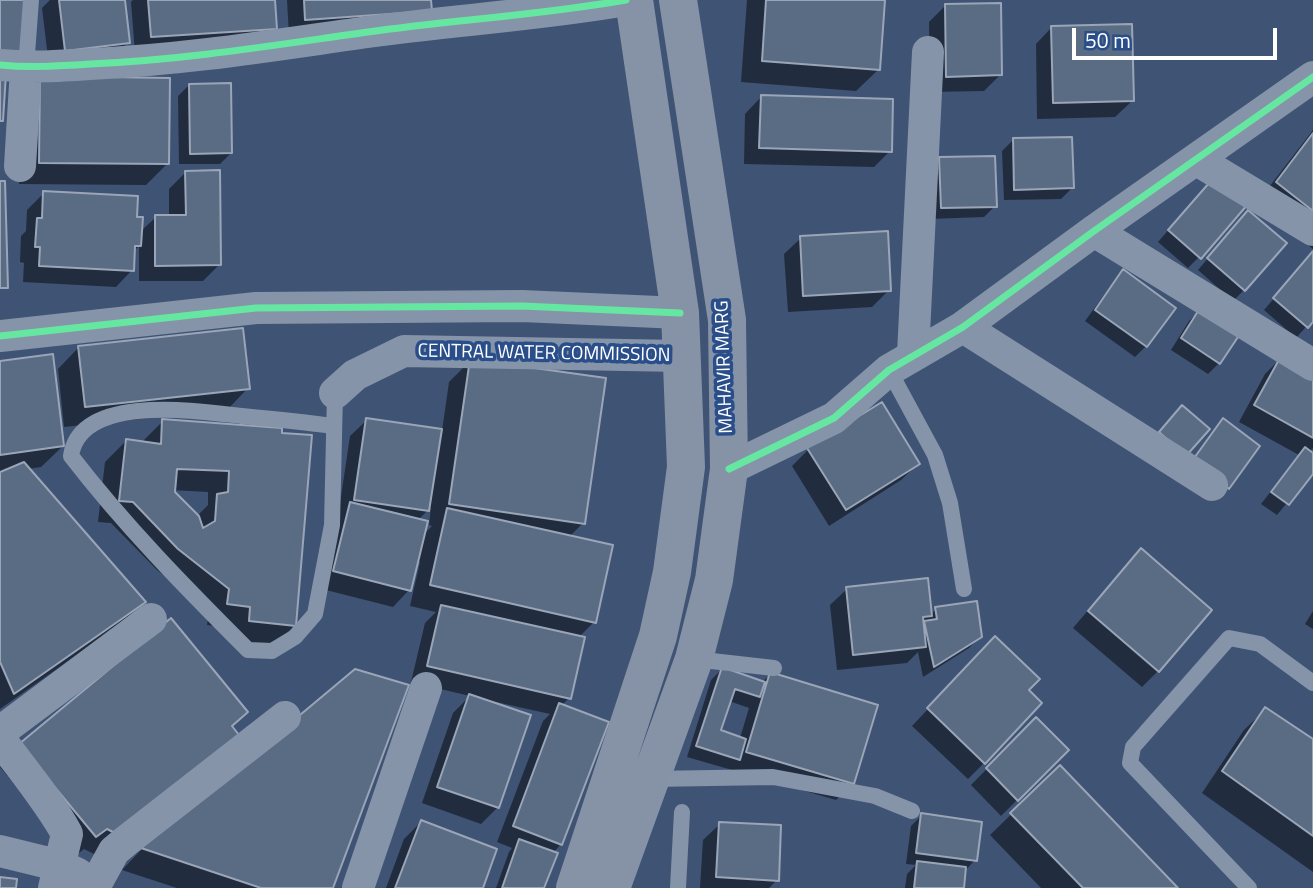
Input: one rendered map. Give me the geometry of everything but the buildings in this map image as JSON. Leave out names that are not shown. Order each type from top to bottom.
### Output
[{"type":"highway","points":[[575,888],[658,636],[672,572],[686,467],[680,313],[634,0]]},
{"type":"highway","name":"MAHAVIR MARG","points":[[611,888],[694,659],[714,580],[729,470],[727,320],[678,0]]},
{"type":"street","points":[[20,166],[13,66],[142,62],[214,55],[385,29],[568,10],[626,0]]},
{"type":"street","points":[[901,362],[928,52]]},
{"type":"street","points":[[729,470],[834,418],[901,362],[963,327],[1313,77]]},
{"type":"street","points":[[1197,160],[1313,230]]},
{"type":"street","points":[[1094,231],[1313,365]]},
{"type":"street","points":[[0,336],[256,308],[522,306],[680,313]]},
{"type":"street","points":[[963,327],[1212,485]]},
{"type":"street","name":"CENTRAL WATER COMMISSION","points":[[335,393],[355,375],[404,351],[681,356]]},
{"type":"street","points":[[335,393],[339,356]]},
{"type":"street","points":[[0,732],[151,619]]},
{"type":"street","points":[[358,888],[426,688]]},
{"type":"street","points":[[0,851],[58,877],[106,885],[114,851],[285,717]]},
{"type":"street","points":[[0,739],[57,814],[67,834],[58,877]]},
{"type":"lane","points":[[13,66],[31,0]]},
{"type":"lane","points":[[901,362],[950,503],[964,589]]},
{"type":"lane","points":[[333,426],[181,410],[139,410],[105,419],[79,434],[73,443],[71,456],[108,505],[184,587],[248,650],[272,651],[295,637],[315,614],[332,525],[335,393]]},
{"type":"lane","points":[[1249,888],[1130,763],[1133,747],[1229,638],[1260,644],[1313,683]]},
{"type":"lane","points":[[694,659],[774,667]]},
{"type":"lane","points":[[651,779],[773,777],[875,796],[912,811]]},
{"type":"lane","points":[[678,888],[682,812]]},
{"type":"cycle path","points":[[0,65],[56,66],[195,56],[626,0]]},
{"type":"cycle path","points":[[729,469],[834,418],[889,370],[963,327],[1313,77]]},
{"type":"cycle path","points":[[0,336],[256,308],[522,306],[680,313]]}]
